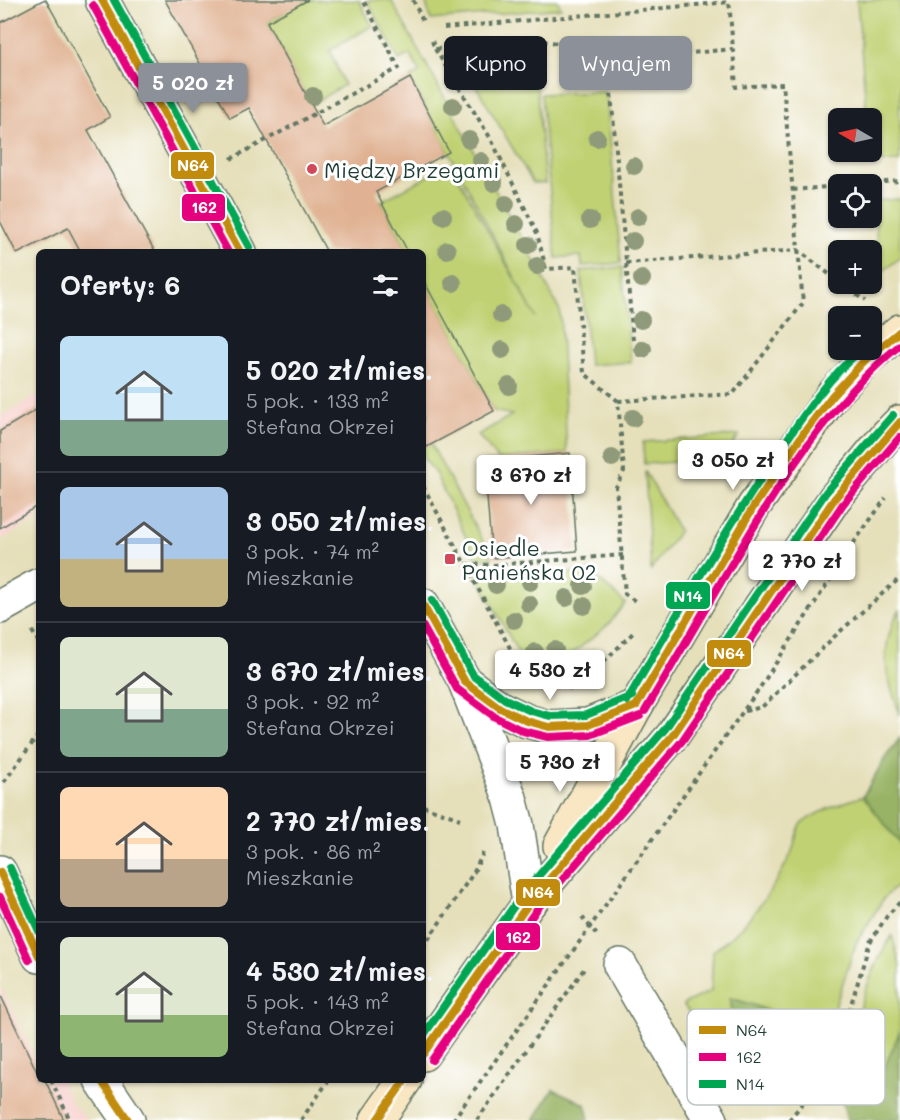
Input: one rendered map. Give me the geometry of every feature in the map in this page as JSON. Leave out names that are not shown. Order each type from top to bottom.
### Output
[{"type":"main road","points":[[529,903],[636,706],[754,506],[832,396],[865,360],[900,331]]},
{"type":"main road","points":[[426,1050],[529,903],[673,735],[835,498],[900,422]]},
{"type":"main road","points":[[377,1120],[403,1083]]},
{"type":"street","points":[[102,0],[238,249]]},
{"type":"street","points":[[0,607],[36,587]]},
{"type":"street","points":[[426,610],[465,682],[512,807],[529,903]]},
{"type":"street","points":[[465,682],[500,708],[526,721],[549,727],[588,725],[636,706]]},
{"type":"street","points":[[0,872],[36,950]]},
{"type":"street","points":[[605,963],[687,1084]]},
{"type":"street","points":[[103,1083],[128,1120]]},
{"type":"street","points":[[701,1105],[711,1120]]},
{"type":"path","points":[[231,159],[399,68],[363,0]]},
{"type":"path","points":[[413,0],[423,21]]},
{"type":"path","points":[[432,41],[491,139],[537,233],[546,269],[575,267],[584,373],[618,401],[733,394],[803,303],[783,84],[736,87],[729,1],[444,28]]},
{"type":"path","points":[[435,49],[533,40],[559,43]]},
{"type":"path","points":[[692,53],[733,49]]},
{"type":"path","points":[[611,90],[633,340]]},
{"type":"path","points":[[882,182],[900,181]]},
{"type":"path","points":[[792,190],[828,187]]},
{"type":"path","points":[[626,262],[798,250],[828,273]]},
{"type":"path","points":[[856,294],[865,301]]},
{"type":"path","points":[[618,401],[624,471],[616,487],[625,594],[638,603]]},
{"type":"path","points":[[453,1120],[744,711],[855,541],[893,489]]},
{"type":"path","points":[[426,492],[510,648],[522,667],[537,684]]},
{"type":"path","points":[[465,564],[493,565],[623,555]]},
{"type":"path","points":[[744,711],[762,707],[834,637],[900,578]]},
{"type":"path","points":[[565,691],[601,664],[629,638],[636,628]]},
{"type":"path","points":[[32,631],[36,638]]},
{"type":"path","points":[[4,782],[36,738]]},
{"type":"path","points":[[426,807],[460,819]]},
{"type":"path","points":[[426,943],[474,872],[485,848]]},
{"type":"path","points":[[850,1009],[870,942],[887,916],[900,902]]},
{"type":"path","points":[[477,1120],[605,963]]},
{"type":"path","points":[[52,1083],[69,1120],[75,1115]]},
{"type":"path","points":[[301,1120],[327,1083]]},
{"type":"path","points":[[789,1120],[801,1105]]},
{"type":"shaded area","points":[[36,396],[36,520],[0,540],[0,417]]},
{"type":"shaded area","points":[[0,986],[36,1062],[36,1083],[62,1083],[72,1104],[88,1120],[0,1120]]},
{"type":"green space","points":[[277,0],[359,0],[372,26],[330,50],[344,85],[311,105],[267,22],[284,13]]},
{"type":"green space","points":[[367,0],[391,0],[560,311],[567,453],[498,459],[478,435],[512,415],[494,411],[426,285],[426,249],[406,249],[381,201],[451,164],[536,318],[410,78],[420,72],[410,54],[399,60]]},
{"type":"green space","points":[[425,0],[557,0],[561,8],[431,20]]},
{"type":"green space","points":[[857,0],[900,0],[900,161],[871,163],[882,162],[882,108],[866,108]]},
{"type":"green space","points":[[478,90],[537,90],[545,183],[533,183]]},
{"type":"green space","points":[[606,92],[621,263],[582,266],[581,256],[556,258],[541,94]]},
{"type":"green space","points":[[900,199],[900,258],[882,272],[882,240],[877,240],[876,228],[882,228],[882,200]]},
{"type":"green space","points":[[622,267],[631,362],[589,365],[581,271]]},
{"type":"green space","points":[[426,435],[492,558],[476,558],[435,473],[426,461]]},
{"type":"green space","points":[[739,435],[723,459],[644,464],[643,442]]},
{"type":"green space","points":[[645,471],[679,531],[651,570]]},
{"type":"green space","points":[[474,570],[510,571],[511,578],[594,571],[595,576],[625,603],[608,625],[541,679],[530,671],[521,658]]},
{"type":"green space","points":[[900,610],[900,715],[888,674],[886,654],[890,632]]},
{"type":"green space","points":[[900,738],[900,844],[863,796],[885,758]]},
{"type":"green space","points":[[863,796],[900,844],[900,882],[884,898],[856,943],[834,1009],[763,1009],[731,998],[742,1009],[687,1010],[683,1004],[711,991],[713,951],[736,932],[766,896],[790,856],[801,825],[839,804]]},
{"type":"green space","points":[[892,936],[900,965],[900,1031],[885,1067],[885,1009],[859,1009],[876,964]]},
{"type":"green space","points":[[730,998],[763,1009],[732,1009]]},
{"type":"green space","points":[[900,1031],[900,1120],[847,1120],[843,1105],[885,1105],[885,1067]]},
{"type":"green space","points":[[553,1089],[585,1104],[589,1120],[534,1120]]},
{"type":"building","points":[[46,0],[110,117],[88,130],[153,249],[79,249],[68,228],[17,254],[0,221],[0,23]]},
{"type":"building","points":[[165,0],[308,0],[267,22],[323,126],[410,78],[449,152],[376,192],[406,249],[325,249],[249,108],[230,118]]},
{"type":"building","points":[[426,285],[494,411],[426,447]]},
{"type":"building","points":[[36,410],[36,507],[0,528],[0,431]]},
{"type":"building","points":[[570,453],[577,551],[492,558],[484,461]]},
{"type":"building","points":[[0,994],[36,1070],[36,1083],[46,1083],[64,1120],[0,1120]]},
{"type":"transit line","name":"N64","points":[[102,0],[238,249]]},
{"type":"transit line","name":"N14","points":[[114,0],[249,247]]},
{"type":"transit line","name":"162","points":[[93,5],[226,249]]},
{"type":"transit line","name":"N64","points":[[636,706],[754,506],[803,434],[832,396],[865,360],[900,331]]},
{"type":"transit line","name":"162","points":[[645,711],[749,535],[806,447],[850,393],[900,345]]},
{"type":"transit line","name":"N14","points":[[627,701],[699,577],[756,486],[815,400],[850,360]]},
{"type":"transit line","name":"N14","points":[[426,1032],[521,896],[665,729],[826,492],[893,415]]},
{"type":"transit line","name":"N64","points":[[426,1050],[529,903],[673,735],[835,498],[900,422]]},
{"type":"transit line","name":"162","points":[[432,1060],[537,909],[682,741],[843,504],[900,437]]},
{"type":"transit line","name":"N14","points":[[432,600],[473,675],[505,699],[531,711],[550,716],[586,715],[632,696]]},
{"type":"transit line","name":"N64","points":[[426,610],[465,682],[500,708],[527,721],[549,727],[588,725],[636,706]]},
{"type":"transit line","name":"162","points":[[426,632],[457,689],[495,717],[523,731],[548,737],[590,735],[640,716]]},
{"type":"transit line","name":"N14","points":[[10,868],[36,924]]},
{"type":"transit line","name":"N64","points":[[0,872],[36,950]]},
{"type":"transit line","name":"162","points":[[0,897],[29,960]]},
{"type":"transit line","name":"N64","points":[[103,1083],[128,1120]]},
{"type":"transit line","name":"N64","points":[[377,1120],[403,1083]]},
{"type":"place","name":"Między Brzegami","points":[[312,169]]},
{"type":"place","name":"Osiedle Panieńska 02","points":[[450,559]]}]
